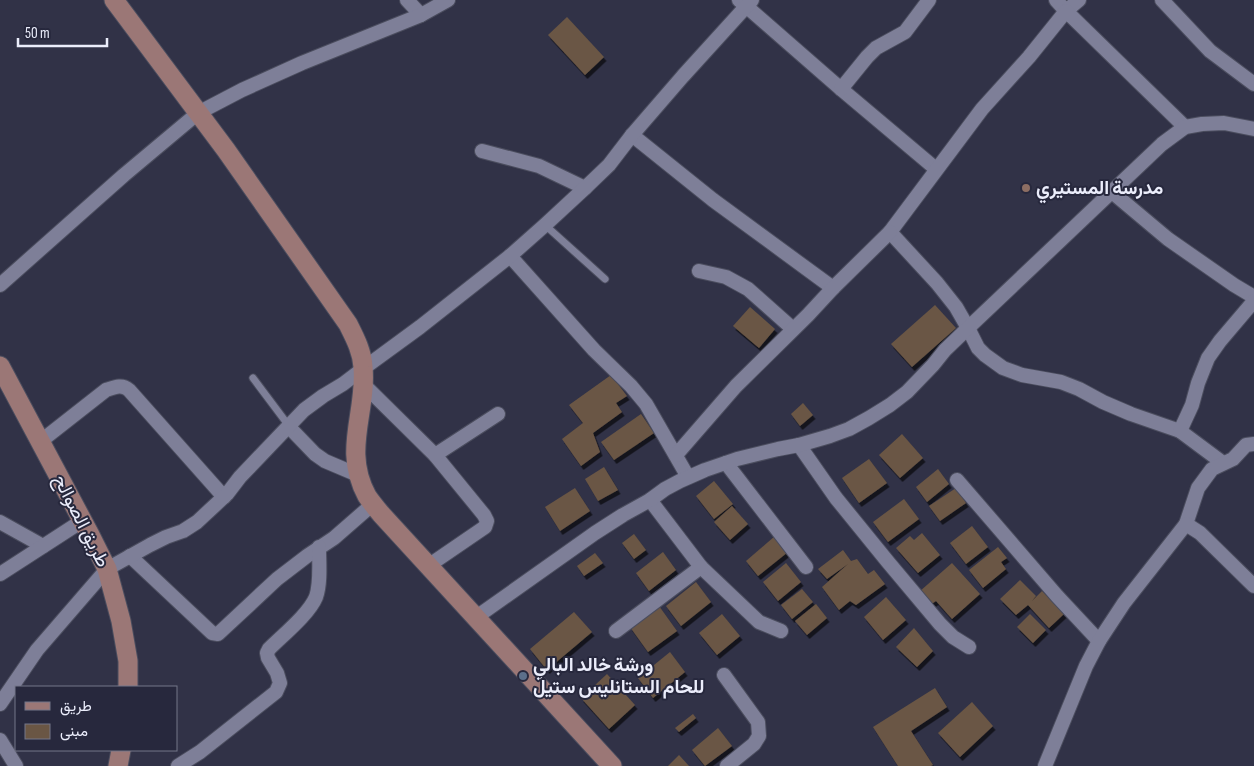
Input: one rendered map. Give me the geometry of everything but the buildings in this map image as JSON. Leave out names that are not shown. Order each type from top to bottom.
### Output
[{"type":"street","points":[[114,0],[231,158],[348,324],[360,349],[363,376],[356,438],[358,475],[373,504],[612,766]]},
{"type":"street","points":[[407,0],[421,16]]},
{"type":"street","points":[[0,285],[124,175],[198,113],[242,90],[302,63],[421,16],[448,0]]},
{"type":"street","points":[[841,89],[876,48],[905,32],[929,0]]},
{"type":"street","points":[[1056,0],[1185,127]]},
{"type":"street","points":[[676,455],[736,386],[890,232],[982,108],[1029,57],[1066,11],[1079,0]]},
{"type":"street","points":[[1162,0],[1210,51],[1254,84]]},
{"type":"street","points":[[0,704],[37,650],[106,569],[198,522],[304,410],[343,384],[363,376],[420,327],[510,256],[545,225],[608,164],[746,2],[841,89],[936,169]]},
{"type":"street","points":[[475,618],[595,533],[665,489],[688,477],[738,459],[830,436],[849,429],[890,405],[907,392],[945,350],[1162,144],[1185,127],[1202,124],[1224,123],[1254,129]]},
{"type":"street","points":[[632,135],[713,200],[833,288]]},
{"type":"street","points":[[482,151],[539,166],[585,188]]},
{"type":"street","points":[[1112,192],[1168,239],[1254,299],[1208,358],[1192,405],[1180,431]]},
{"type":"street","points":[[890,232],[937,283],[956,307],[978,348],[985,356],[1003,368],[1022,375],[1061,382],[1131,414],[1180,431],[1223,464]]},
{"type":"street","points":[[510,256],[594,350],[646,404],[688,477]]},
{"type":"street","points":[[699,271],[726,277],[748,289],[793,329]]},
{"type":"street","name":"طريق الصوالح","points":[[0,366],[41,441],[106,569],[123,630],[128,661],[128,686]]},
{"type":"street","points":[[363,376],[435,455],[487,521],[485,527],[428,566]]},
{"type":"street","points":[[41,441],[106,390],[115,386],[124,386],[224,496]]},
{"type":"street","points":[[435,455],[498,414]]},
{"type":"street","points":[[289,427],[314,454],[325,461],[358,475]]},
{"type":"street","points":[[1045,766],[1086,666],[1099,641],[1124,602],[1186,524],[1198,488],[1212,470],[1233,459],[1246,445],[1254,444]]},
{"type":"street","points":[[799,445],[836,498],[940,624],[953,637],[969,647]]},
{"type":"street","points":[[726,463],[806,567]]},
{"type":"street","points":[[958,480],[1057,596],[1099,641]]},
{"type":"street","points":[[650,500],[701,567],[759,622],[781,631]]},
{"type":"street","points":[[130,556],[212,633],[216,634],[222,631],[277,579],[334,538],[373,504]]},
{"type":"street","points":[[0,574],[82,521]]},
{"type":"street","points":[[0,522],[43,546]]},
{"type":"street","points":[[1186,524],[1200,533],[1254,586]]},
{"type":"street","points":[[178,766],[200,752],[276,692],[280,683],[267,653],[306,612],[316,597],[320,547]]},
{"type":"street","points":[[616,631],[701,567]]},
{"type":"street","points":[[724,675],[758,722],[759,736],[754,744],[727,766]]},
{"type":"street","points":[[0,740],[16,766]]},
{"type":"street","points":[[118,766],[121,751]]},
{"type":"lane","points":[[545,225],[605,279]]},
{"type":"lane","points":[[253,378],[289,427]]},
{"type":"place","name":"مدرسة المستيري","points":[[1026,188]]},
{"type":"place","name":"ورشة خالد البالي للحام الستانليس ستيل","points":[[523,676]]}]
